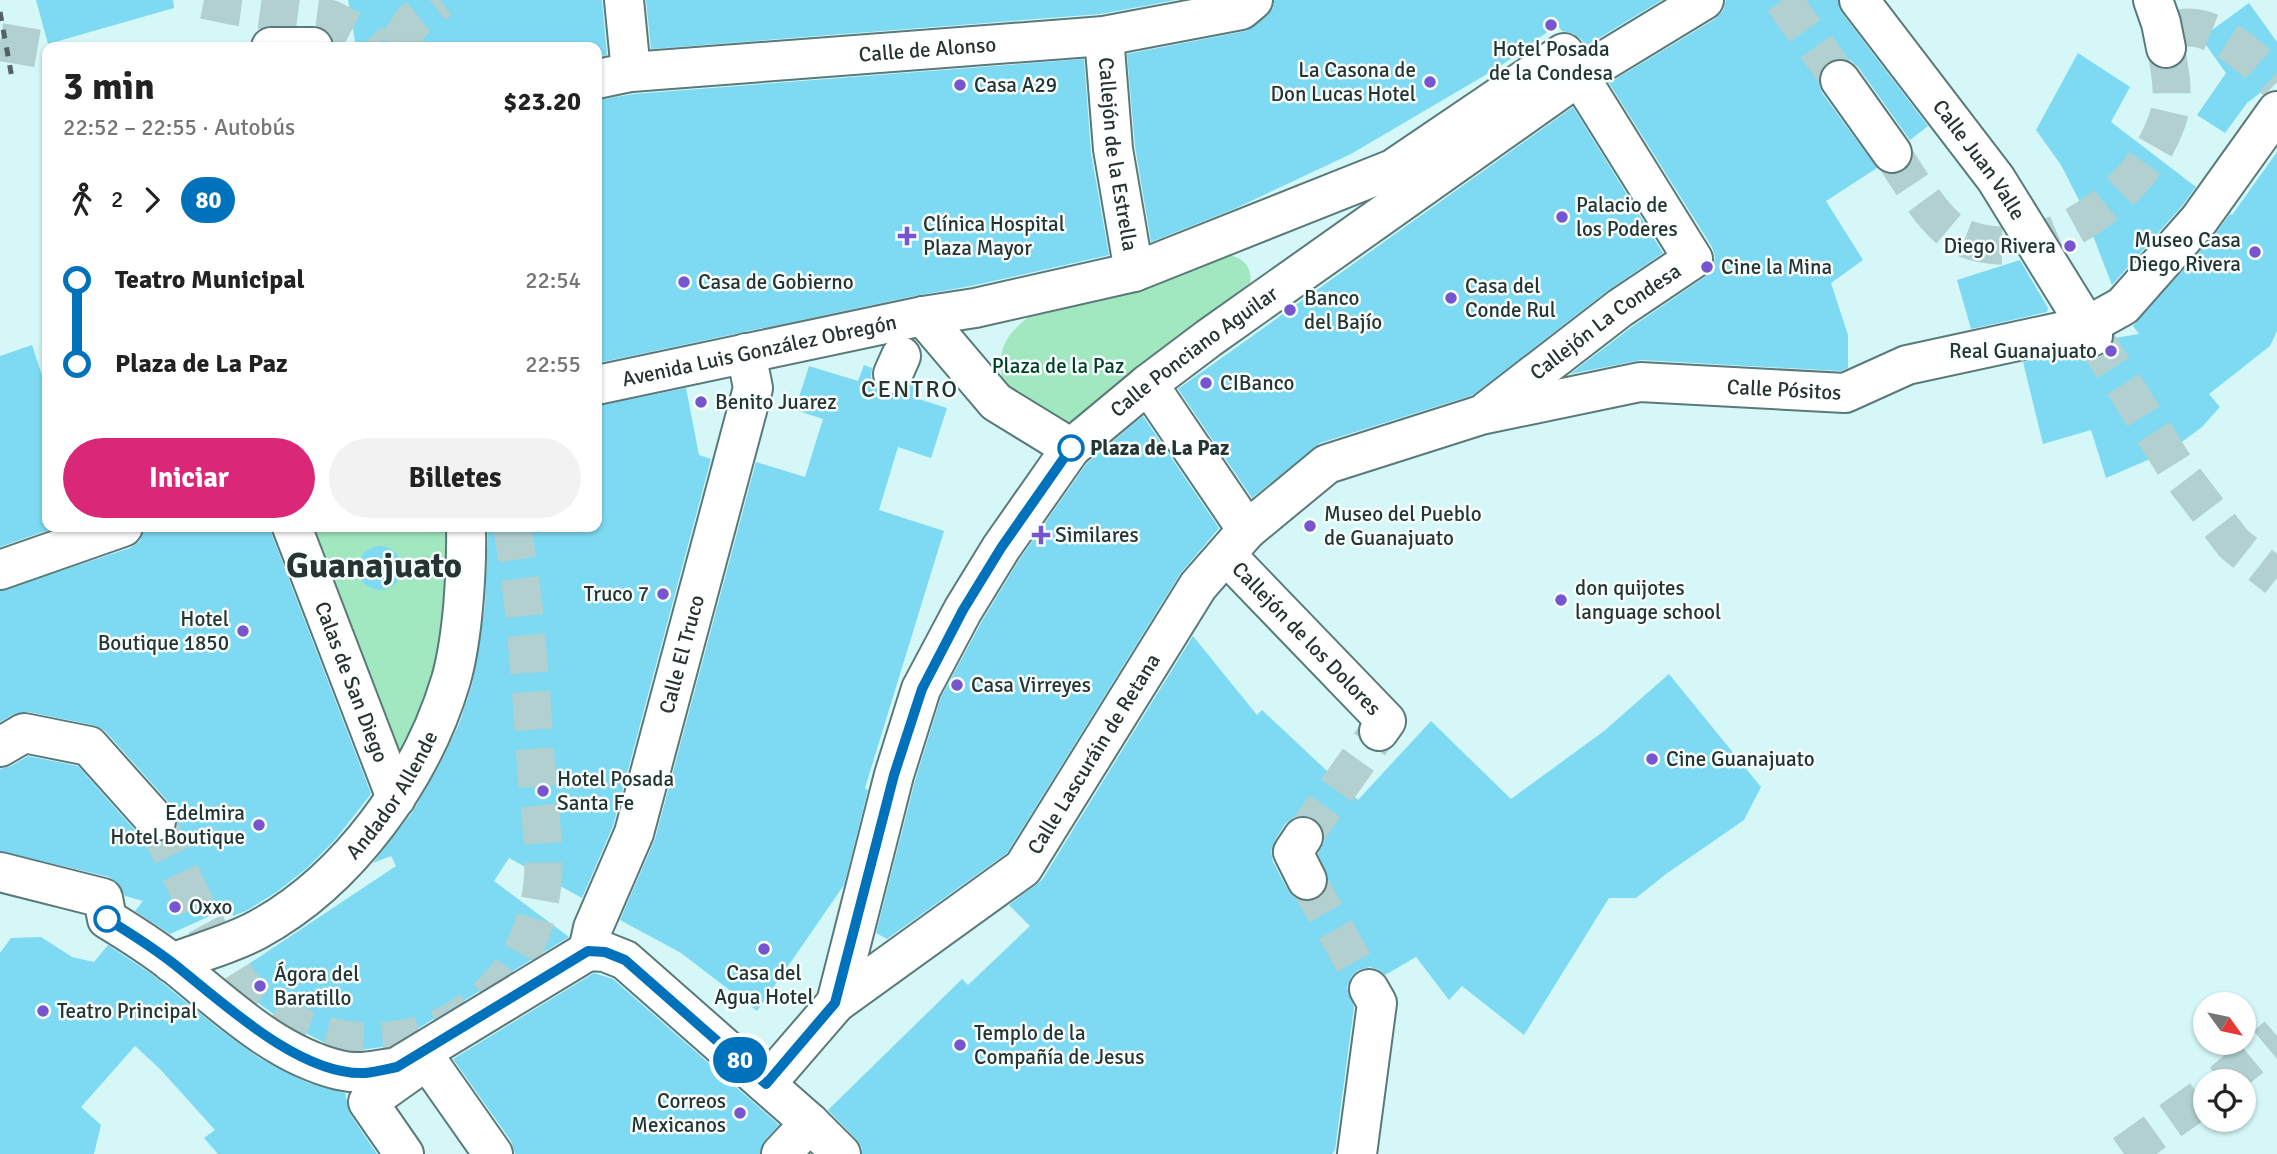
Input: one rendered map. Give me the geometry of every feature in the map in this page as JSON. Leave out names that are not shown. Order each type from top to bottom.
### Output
[{"type":"street","points":[[614,75],[624,0]]},
{"type":"street","name":"Calle de Alonso","points":[[614,75],[1104,36],[1241,10],[1254,0]]},
{"type":"street","points":[[923,316],[1134,272],[1393,169],[1571,65],[1704,0]]},
{"type":"street","name":"Calle Juan Valle","points":[[1859,0],[1959,127],[1996,179],[2090,331]]},
{"type":"street","name":"Callejón de la Estrella","points":[[1104,36],[1113,149],[1134,272]]},
{"type":"street","name":"Calle Ponciano Aguilar","points":[[835,1003],[894,775],[922,689],[963,610],[1001,548],[1071,448],[1148,384],[1571,65]]},
{"type":"street","name":"Callejón La Condesa","points":[[1481,415],[1620,307],[1693,259],[1571,65]]},
{"type":"street","points":[[1840,80],[1892,153]]},
{"type":"street","name":"Calle Pósitos","points":[[1236,542],[1327,464],[1481,415],[1640,382],[1845,393],[1907,365],[2090,331],[2123,306],[2199,220],[2277,111]]},
{"type":"street","points":[[923,316],[996,402],[1071,448]]},
{"type":"street","name":"Avenida Luis González Obregón","points":[[602,384],[923,316]]},
{"type":"street","name":"Calle El Truco","points":[[588,951],[593,928],[634,833],[749,402],[752,388],[746,353]]},
{"type":"street","name":"Callejón de los Dolores","points":[[1148,384],[1236,542],[1383,726]]},
{"type":"street","points":[[0,570],[110,532]]},
{"type":"street","name":"Calas de San Diego","points":[[294,532],[396,799]]},
{"type":"street","name":"Andador Allende","points":[[172,963],[256,931],[284,913],[327,878],[366,837],[396,799],[433,729],[451,678],[461,616],[466,532]]},
{"type":"street","name":"Calle Lascuráin de Retana","points":[[835,1003],[1023,868],[1198,586],[1236,542]]},
{"type":"street","points":[[0,747],[24,733],[89,746],[156,821]]},
{"type":"street","points":[[0,872],[103,898],[107,919],[136,936],[246,1023],[285,1047],[340,1070],[365,1073],[397,1067],[588,951],[605,952],[625,960],[810,1123],[841,1154]]},
{"type":"street","points":[[1357,1154],[1377,1003],[1369,989]]},
{"type":"street","points":[[766,1084],[835,1003]]},
{"type":"street","points":[[404,1154],[368,1102],[427,1060],[493,1154]]},
{"type":"street","points":[[781,1154],[810,1123]]},
{"type":"green space","name":"Plaza de la Paz","points":[[1222,255],[1236,257],[1246,265],[1250,276],[1248,291],[1075,421],[1055,424],[1007,394],[1001,369],[1003,349],[1013,331],[1033,314]]},
{"type":"green space","points":[[309,532],[451,532],[446,659],[406,751],[389,751]]},
{"type":"building","points":[[36,0],[173,0],[174,8],[47,42]]},
{"type":"building","points":[[348,0],[602,0],[607,55],[602,56],[602,42],[355,42]]},
{"type":"building","points":[[646,0],[1176,0],[1101,14],[651,49]]},
{"type":"building","points":[[1274,0],[1662,0],[1584,47],[1582,40],[1574,34],[1562,31],[1557,25],[1499,67],[1351,154],[1234,209],[1151,242],[1135,146],[1127,54],[1246,31],[1267,16],[1273,8]]},
{"type":"building","points":[[1726,0],[1838,0],[1842,13],[1928,126],[1910,140],[1858,67],[1850,60],[1837,58],[1820,70],[1818,81],[1822,93],[1877,168],[1826,201],[1863,260],[1831,283],[1848,335],[1848,368],[1841,371],[1641,360],[1570,374],[1633,326],[1705,277],[1713,268],[1715,257],[1712,247],[1609,83],[1715,19],[1723,11]]},
{"type":"building","points":[[2249,3],[2277,42],[2277,80],[2247,103],[2225,133],[2197,115],[2226,73],[2201,38]]},
{"type":"building","points":[[2078,53],[2130,87],[2111,122],[2196,187],[2112,285],[2080,202],[2061,165],[2036,130]]},
{"type":"building","points":[[1084,59],[1091,153],[1109,255],[602,362],[602,99],[634,94]]},
{"type":"building","points":[[1573,107],[1663,253],[1607,291],[1473,395],[1320,443],[1252,498],[1178,389]]},
{"type":"building","points":[[2277,152],[2277,331],[2270,346],[2209,394],[2220,407],[2202,427],[2171,450],[2106,478],[2091,430],[2043,444],[2023,362],[2077,350],[2083,356],[2094,358],[2105,354],[2112,347],[2114,338],[2139,334],[2133,326],[2230,214],[2232,215]]},
{"type":"building","points":[[2020,260],[2048,308],[2047,312],[1971,329],[1957,280]]},
{"type":"building","points":[[32,345],[42,375],[43,532],[0,547],[0,356]]},
{"type":"building","points":[[864,365],[872,368],[871,377],[875,386],[884,394],[895,396],[905,392],[914,381],[917,382],[912,397],[947,408],[931,458],[898,447],[879,510],[944,531],[865,788],[868,790],[844,885],[757,1011],[681,953],[620,920],[655,839],[756,462],[805,477],[823,419],[795,410],[809,366],[858,381]]},
{"type":"building","points":[[686,388],[699,455],[711,459],[613,826],[582,898],[509,858],[494,881],[569,937],[389,1046],[360,1050],[344,1049],[323,1042],[283,1021],[226,979],[396,866],[391,856],[373,863],[413,811],[440,764],[459,724],[472,685],[485,606],[488,532],[602,532],[602,405]]},
{"type":"building","points":[[1143,416],[1219,528],[1180,574],[1007,853],[887,939],[876,933],[915,781],[941,697],[1019,560],[1087,463]]},
{"type":"building","points":[[143,532],[272,532],[371,794],[335,840],[307,868],[278,891],[246,911],[233,916],[230,907],[170,934],[135,911],[143,901],[125,896],[119,884],[109,877],[0,851],[0,769],[28,756],[78,766],[140,836],[149,841],[161,842],[170,838],[176,828],[177,817],[172,806],[105,731],[93,725],[28,712],[14,714],[0,722],[0,591],[130,548],[140,541]]},
{"type":"building","points":[[380,546],[395,553],[402,568],[395,583],[380,590],[365,583],[358,568],[365,553]]},
{"type":"building","points":[[1193,636],[1257,715],[1262,710],[1358,800],[1431,721],[1511,799],[1604,731],[1669,674],[1761,787],[1744,820],[1636,898],[1609,898],[1524,1035],[1462,986],[1449,1000],[1416,957],[1385,975],[1370,967],[1358,970],[1351,977],[1347,988],[1354,1007],[1335,1150],[1332,1154],[862,1154],[862,1148],[856,1139],[828,1110],[962,979],[968,985],[1030,926],[1009,905],[1042,880]],"holes":[[[1304,815],[1316,819],[1323,828],[1325,839],[1318,854],[1329,881],[1325,893],[1316,900],[1306,902],[1296,899],[1288,890],[1273,862],[1271,851],[1285,824],[1294,817]]]},
{"type":"building","points":[[41,937],[72,957],[94,962],[108,945],[153,975],[259,1058],[306,1082],[345,1093],[350,1114],[377,1154],[218,1154],[204,1138],[215,1130],[160,1069],[135,1046],[81,1107],[101,1125],[94,1154],[0,1154],[0,953],[11,938]]},
{"type":"building","points":[[594,973],[613,979],[779,1125],[765,1140],[760,1154],[515,1154],[511,1141],[453,1059]]},
{"type":"tunnel","points":[[204,0],[331,19],[371,42]]},
{"type":"tunnel","points":[[399,42],[412,22],[440,0]]},
{"type":"tunnel","points":[[1783,0],[1840,80]]},
{"type":"tunnel","points":[[2174,30],[2202,29],[2230,42],[2277,82]]},
{"type":"tunnel","points":[[0,42],[42,49]]},
{"type":"tunnel","points":[[1892,153],[1931,211],[1959,236],[1990,245],[2022,244],[2053,236],[2083,221],[2111,201],[2135,176],[2154,149],[2170,112],[2171,84],[2166,48]]},
{"type":"tunnel","points":[[2093,336],[2178,471],[2234,544],[2277,578]]},
{"type":"tunnel","points":[[156,821],[197,908],[237,978],[245,989],[286,1019],[330,1037],[376,1042],[421,1034],[462,1016],[497,987],[524,948],[540,900],[542,885],[543,840],[528,653],[513,532]]},
{"type":"tunnel","points":[[1303,837],[1379,731]]},
{"type":"tunnel","points":[[1307,880],[1369,989]]},
{"type":"tunnel","points":[[2238,1069],[2277,1036]]},
{"type":"tunnel","points":[[2124,1154],[2193,1105]]},
{"type":"railway","points":[[0,12],[12,78]]},
{"type":"bus line","name":"80","points":[[107,919],[136,936],[246,1023],[285,1047],[340,1070],[365,1073],[397,1067],[588,951],[605,952],[625,960],[766,1084],[835,1003],[894,775],[922,689],[963,610],[1001,548],[1071,448]]},
{"type":"place","name":"Hotel Posada de la Condesa","points":[[1551,25]]},
{"type":"place","name":"La Casona de Don Lucas Hotel","points":[[1430,82]]},
{"type":"place","name":"Casa A29","points":[[960,85]]},
{"type":"place","name":"Palacio de los Poderes","points":[[1562,217]]},
{"type":"place","name":"Clínica Hospital Plaza Mayor","points":[[907,236]]},
{"type":"place","name":"Diego Rivera","points":[[2070,246]]},
{"type":"place","name":"Museo Casa Diego Rivera","points":[[2255,252]]},
{"type":"place","name":"Cine la Mina","points":[[1707,267]]},
{"type":"place","name":"Casa de Gobierno","points":[[684,282]]},
{"type":"place","name":"Casa del Conde Rul","points":[[1451,298]]},
{"type":"place","name":"Banco del Bajío","points":[[1290,310]]},
{"type":"place","name":"Real Guanajuato","points":[[2111,351]]},
{"type":"place","name":"CIBanco","points":[[1206,383]]},
{"type":"place","name":"Benito Juarez","points":[[701,402]]},
{"type":"place","name":"Plaza de La Paz","points":[[1071,448]]},
{"type":"place","name":"Museo del Pueblo de Guanajuato","points":[[1310,526]]},
{"type":"place","name":"Similares","points":[[1041,535]]},
{"type":"place","name":"Truco 7","points":[[663,594]]},
{"type":"place","name":"don quijotes language school","points":[[1561,600]]},
{"type":"place","name":"Hotel Boutique 1850","points":[[243,631]]},
{"type":"place","name":"Casa Virreyes","points":[[957,685]]},
{"type":"place","name":"Cine Guanajuato","points":[[1652,759]]},
{"type":"place","name":"Hotel Posada Santa Fe","points":[[543,791]]},
{"type":"place","name":"Edelmira Hotel Boutique","points":[[259,825]]},
{"type":"place","name":"Oxxo","points":[[175,907]]},
{"type":"place","name":"Casa del Agua Hotel","points":[[764,949]]},
{"type":"place","name":"Ágora del Baratillo","points":[[260,986]]},
{"type":"place","name":"Teatro Principal","points":[[43,1011]]},
{"type":"place","name":"Templo de la Compañía de Jesus","points":[[960,1045]]},
{"type":"place","name":"Correos Mexicanos","points":[[740,1113]]},
{"type":"district","name":"CENTRO","points":[[910,389]]},
{"type":"district","name":"Guanajuato","points":[[374,565]]}]
